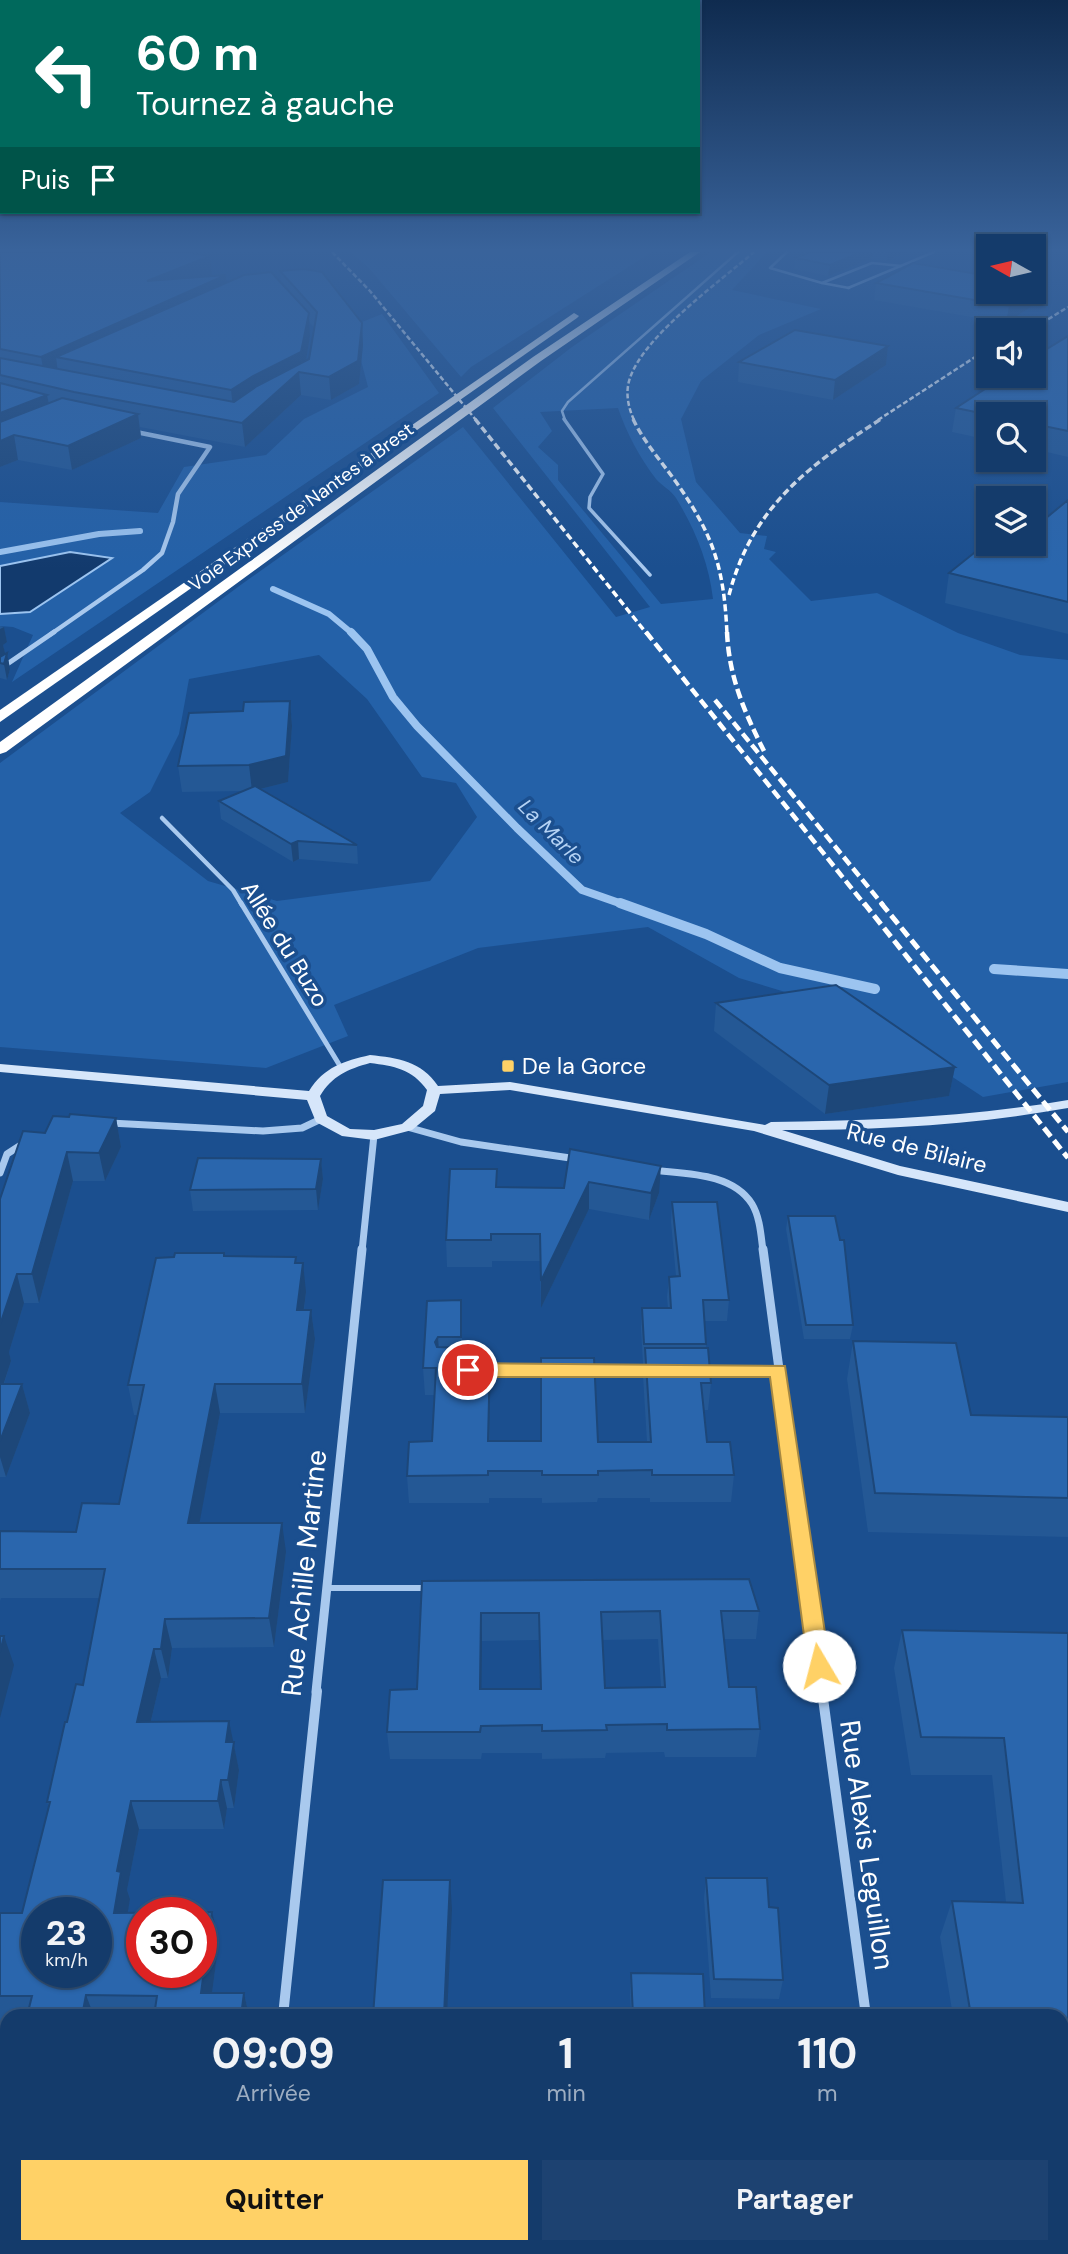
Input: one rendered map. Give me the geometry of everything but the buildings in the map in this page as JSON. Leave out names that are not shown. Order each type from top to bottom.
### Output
[{"type":"highway","name":"Voie Express de Nantes à Brest","points":[[0,717],[516,357]]},
{"type":"highway","name":"Voie Express de Nantes à Brest","points":[[0,749],[539,357]]},
{"type":"street","points":[[0,668],[143,570],[162,553],[173,522],[178,494],[210,447],[130,431]]},
{"type":"street","points":[[370,1059],[403,1062],[425,1074],[434,1090],[430,1108],[407,1127],[374,1135],[347,1133],[321,1119],[313,1096],[323,1078],[341,1066],[370,1059]]},
{"type":"street","points":[[0,1068],[313,1096]]},
{"type":"street","name":"Rue de Bilaire","points":[[434,1090],[510,1086],[755,1127],[898,1170],[1068,1208]]},
{"type":"street","name":"Rue de Bilaire","points":[[755,1127],[866,1126],[1007,1114],[1068,1104]]},
{"type":"street","points":[[100,1122],[263,1131],[302,1128],[321,1119]]},
{"type":"street","points":[[407,1127],[461,1142],[593,1161]]},
{"type":"street","name":"Rue Achille Martine","points":[[284,2009],[374,1135]]},
{"type":"street","points":[[0,1173],[7,1154],[28,1140]]},
{"type":"street","name":"Rue Alexis Leguillon","points":[[646,1169],[712,1179],[736,1186],[752,1204],[761,1230],[865,2009]]},
{"type":"lane","points":[[619,357],[568,402],[562,411],[564,422],[592,455],[603,474],[590,497],[589,508],[650,575]]},
{"type":"lane","name":"Allée du Buzo","points":[[162,818],[233,890],[341,1066]]},
{"type":"lane","points":[[469,1370],[563,1370]]},
{"type":"lane","points":[[577,1370],[657,1370]]},
{"type":"lane","points":[[698,1370],[779,1370]]},
{"type":"lane","points":[[327,1588],[438,1588]]},
{"type":"shaded area","points":[[360,357],[413,357],[439,393],[12,682],[33,635],[13,627],[0,626],[0,614],[30,612],[112,558],[70,552],[0,566],[0,502],[158,513],[184,467],[266,455],[304,419],[368,387]]},
{"type":"shaded area","points":[[444,357],[486,357],[471,367],[461,377]]},
{"type":"shaded area","points":[[559,357],[731,357],[701,381],[681,419],[696,482],[740,533],[767,536],[764,549],[776,552],[769,559],[811,601],[877,593],[958,633],[1020,655],[1068,660],[1068,1082],[983,1097],[855,1013],[739,978],[648,927],[478,948],[334,1005],[348,1036],[266,1068],[0,1047],[0,763],[242,584],[463,427],[616,617],[650,607],[493,408]],"holes":[[[618,408],[644,462],[656,479],[674,495],[689,522],[705,559],[713,599],[661,604],[558,480],[558,465],[538,447],[552,431],[540,412]],[[319,655],[367,699],[422,777],[456,783],[477,817],[430,881],[277,901],[208,881],[120,813],[150,792],[179,734],[189,679]]]},
{"type":"shaded area","points":[[70,552],[112,558],[30,612],[0,614],[0,566]]},
{"type":"waterway","points":[[0,552],[99,534],[140,531]]},
{"type":"waterway","name":"La Marle","points":[[273,589],[329,614],[352,634]]},
{"type":"waterway","name":"La Marle","points":[[352,634],[367,649],[393,697],[417,726],[517,828],[582,890],[625,905]]},
{"type":"waterway","name":"La Marle","points":[[620,903],[706,934],[780,968],[875,989]]},
{"type":"waterway","name":"La Marle","points":[[994,969],[1068,974]]},
{"type":"railway","points":[[424,357],[476,420]]},
{"type":"railway","points":[[634,420],[627,394],[630,378],[641,357]]},
{"type":"railway","points":[[878,420],[975,357]]},
{"type":"railway","points":[[475,419],[647,634]]},
{"type":"railway","points":[[633,419],[647,444],[689,501],[708,536],[720,571],[727,634]]},
{"type":"railway","points":[[729,595],[739,564],[752,537],[786,492],[830,454],[881,419]]},
{"type":"railway","points":[[646,632],[865,905]]},
{"type":"railway","points":[[727,632],[731,664],[739,693],[764,751]]},
{"type":"railway","points":[[715,700],[883,905]]},
{"type":"railway","points":[[864,903],[1068,1158]]},
{"type":"railway","points":[[881,903],[1068,1132]]},
{"type":"place","name":"De la Gorce","points":[[508,1066]]},
{"type":"route","points":[[468,1370],[779,1370],[819,1666]]}]
